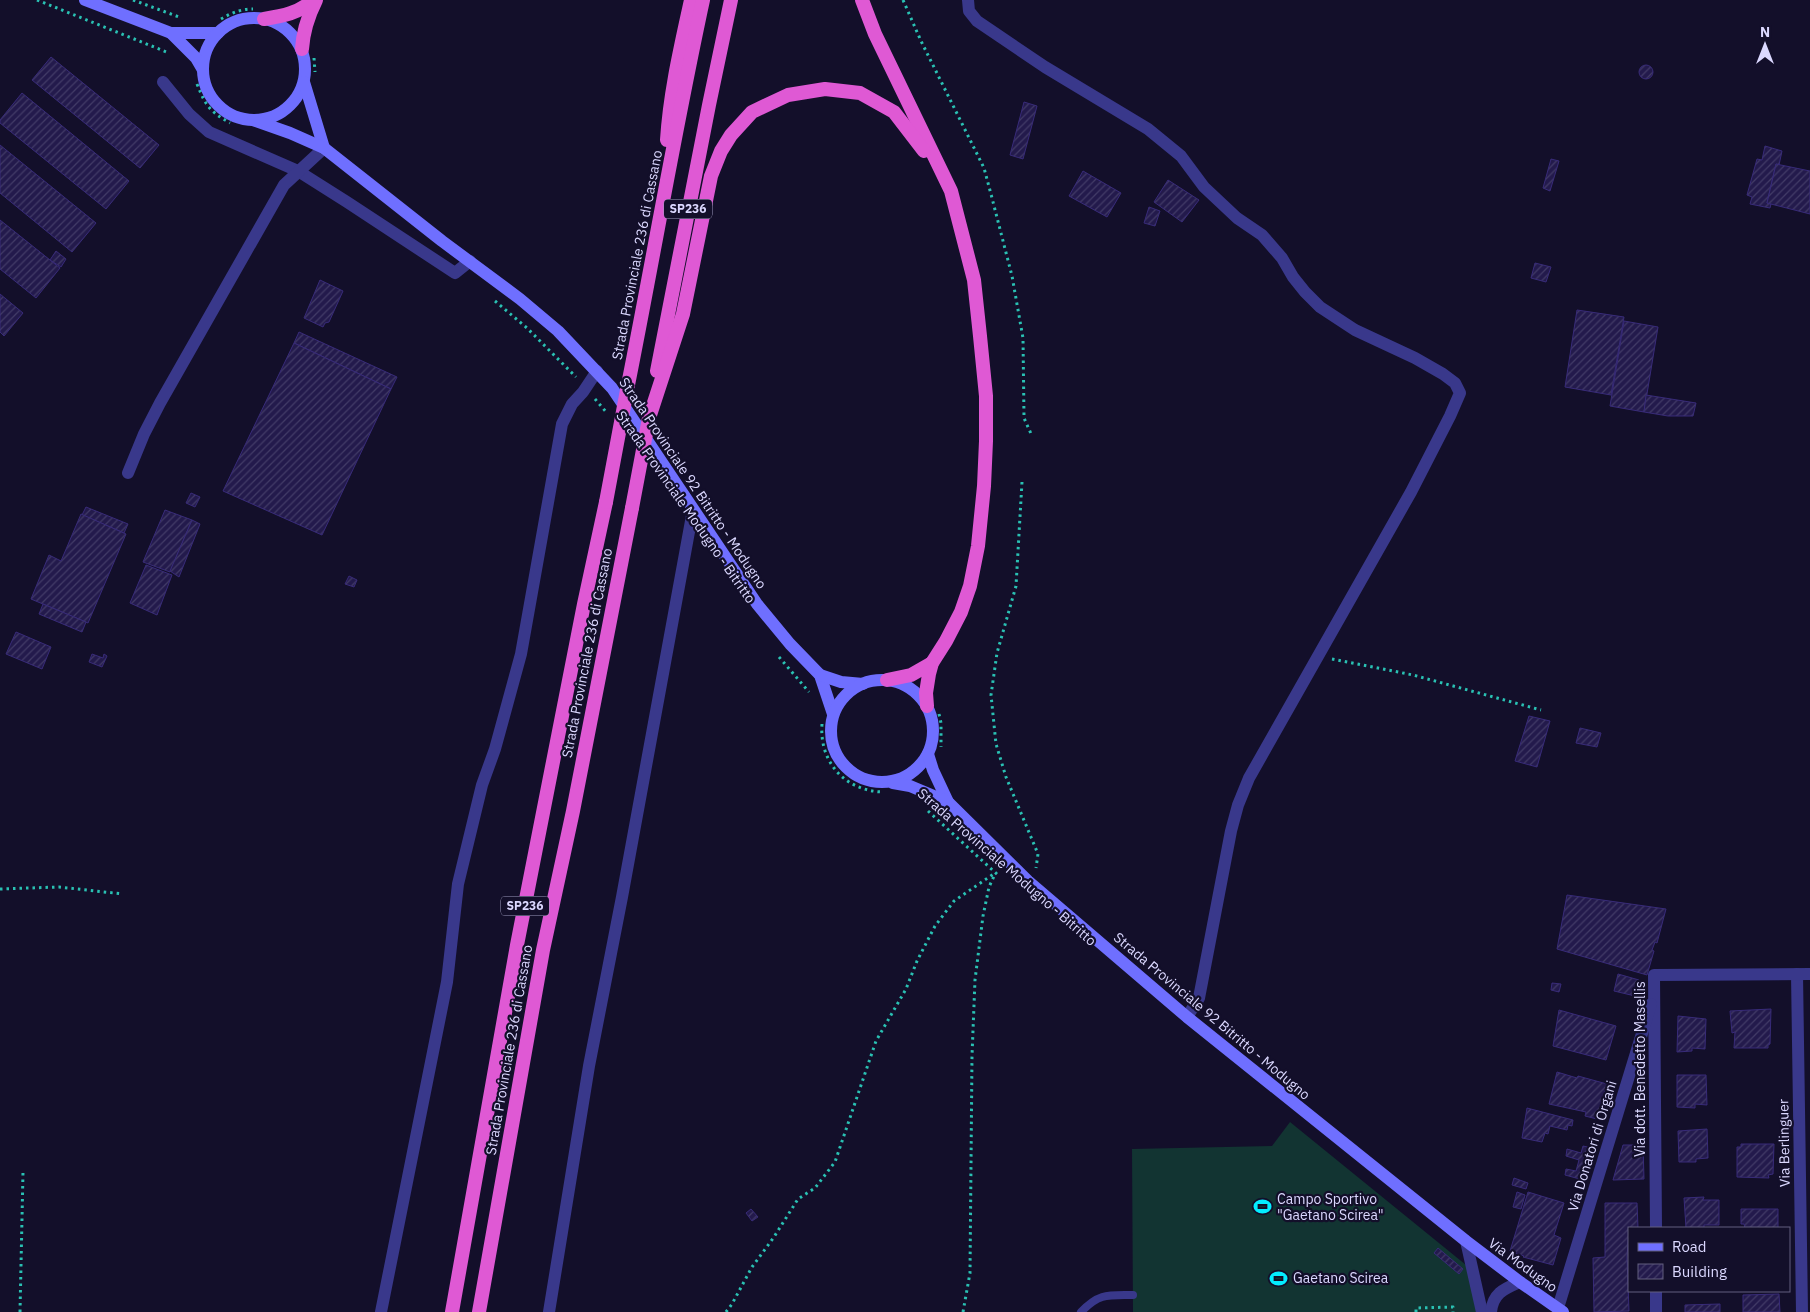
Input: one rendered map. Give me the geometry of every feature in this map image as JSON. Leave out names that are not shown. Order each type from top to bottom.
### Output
[{"type":"highway","points":[[263,14],[282,16],[304,8],[314,0]]},
{"type":"highway","points":[[307,50],[303,34],[314,0]]},
{"type":"highway","points":[[662,217],[669,111],[691,0]]},
{"type":"highway","name":"Strada Provinciale 236 di Cassano","points":[[452,1312],[517,945],[606,502],[662,217],[682,99],[703,0]]},
{"type":"highway","name":"Strada Provinciale 236 di Cassano","points":[[479,1312],[543,950],[573,811],[708,105],[731,0]]},
{"type":"highway","points":[[862,0],[875,34],[951,191],[974,280],[986,396],[984,486],[978,546],[970,586],[957,620],[932,663],[927,681],[932,708]]},
{"type":"highway","points":[[649,418],[683,314],[710,176],[721,150],[731,135],[752,112],[788,95],[825,89],[860,93],[894,112],[918,141],[951,191]]},
{"type":"highway","points":[[887,680],[912,674],[932,663]]},
{"type":"main road","points":[[85,0],[103,4],[172,33],[192,53],[203,70],[206,85],[213,99],[224,110],[238,117],[253,120],[270,117],[285,110],[310,81]]},
{"type":"main road","points":[[172,33],[218,27],[263,14],[280,24],[307,50],[306,66],[324,148]]},
{"type":"main road","points":[[203,70],[207,50],[218,27]]},
{"type":"main road","name":"Strada Provinciale 92 Bitritto - Modugno","points":[[253,120],[324,148],[520,299],[558,331],[612,388],[757,604],[790,644],[820,675]]},
{"type":"main road","points":[[863,684],[841,682],[820,675],[833,748],[842,763],[854,775],[888,787],[910,786],[948,802]]},
{"type":"main road","points":[[828,716],[850,691],[863,684],[887,680],[903,685],[932,708],[933,738],[928,754],[918,767],[888,787]]},
{"type":"main road","points":[[928,754],[933,770],[948,802]]},
{"type":"main road","name":"Strada Provinciale 92 Bitritto - Modugno","points":[[948,802],[1028,881],[1187,1017],[1466,1241]]},
{"type":"main road","name":"Via Modugno","points":[[1466,1241],[1561,1310]]},
{"type":"street","points":[[968,0],[969,10],[977,21],[1046,67],[1148,129],[1181,156],[1204,187],[1237,218],[1262,235],[1282,258],[1292,277],[1320,307],[1355,330],[1415,358],[1455,383],[1460,393],[1411,492],[1249,778],[1238,805],[1231,831],[1198,998],[1187,1017]]},
{"type":"street","points":[[163,82],[189,114],[209,132],[298,171],[455,273],[470,261]]},
{"type":"street","points":[[128,473],[144,434],[160,403],[284,185],[324,148]]},
{"type":"street","points":[[381,1312],[447,982],[458,884],[482,785],[495,748],[521,654],[562,424],[572,404],[597,372]]},
{"type":"street","points":[[549,1312],[589,1066],[693,510]]},
{"type":"street","name":"Via dott. Benedetto Masellis","points":[[1656,1227],[1654,974],[1810,974]]},
{"type":"street","name":"Via Berlinguer","points":[[1796,974],[1802,1312]]},
{"type":"street","name":"Via Donatori di Organi","points":[[1561,1310],[1654,992]]},
{"type":"street","points":[[1466,1241],[1482,1312]]},
{"type":"street","points":[[1491,1312],[1492,1302],[1499,1293],[1520,1282]]},
{"type":"street","points":[[1656,1292],[1656,1312]]},
{"type":"lane","points":[[1081,1312],[1090,1302],[1104,1295],[1133,1295]]},
{"type":"path","points":[[133,0],[187,19]]},
{"type":"path","points":[[903,0],[921,41],[984,168],[1012,276],[1023,338],[1024,418],[1032,436]]},
{"type":"path","points":[[218,27],[229,14],[245,9],[263,14]]},
{"type":"path","points":[[307,50],[316,66],[310,81]]},
{"type":"path","name":"Strada Provinciale Modugno - Bitritto","points":[[494,300],[569,368],[610,418]]},
{"type":"path","points":[[1022,482],[1016,586],[997,653],[991,695],[996,744],[1006,777],[1038,854],[1036,868],[1028,881]]},
{"type":"path","points":[[777,654],[814,698]]},
{"type":"path","points":[[1319,656],[1413,675],[1541,710]]},
{"type":"path","points":[[932,708],[941,724],[940,748]]},
{"type":"path","points":[[828,716],[822,732],[829,763],[841,777],[856,787],[873,792],[888,787]]},
{"type":"path","name":"Strada Provinciale Modugno - Bitritto","points":[[927,810],[1003,880]]},
{"type":"path","points":[[726,1312],[752,1267],[798,1199],[815,1188],[835,1162],[876,1041],[906,990],[917,960],[935,926],[954,901],[996,873]]},
{"type":"path","points":[[963,1312],[970,1273],[972,1056],[975,980],[983,916],[990,887],[996,873]]},
{"type":"path","points":[[0,889],[59,887],[123,894]]},
{"type":"path","points":[[20,1312],[22,1172]]},
{"type":"path","points":[[1416,1312],[1416,1308],[1453,1307],[1453,1312]]},
{"type":"green space","name":"Campo Sportivo \"Gaetano Scirea\"","points":[[1290,1122],[1466,1265],[1478,1312],[1133,1312],[1132,1149],[1272,1146]]},
{"type":"building","points":[[51,57],[159,145],[140,168],[32,80]]},
{"type":"building","points":[[1646,65],[1651,67],[1653,72],[1651,77],[1646,79],[1641,77],[1639,72],[1641,67]]},
{"type":"building","points":[[22,93],[129,181],[106,209],[0,123],[0,120]]},
{"type":"building","points":[[1024,102],[1037,106],[1023,159],[1010,155]]},
{"type":"building","points":[[0,145],[96,223],[72,252],[0,193]]},
{"type":"building","points":[[1765,146],[1782,151],[1779,165],[1776,164],[1767,203],[1771,204],[1770,208],[1750,204],[1752,197],[1747,195],[1757,159],[1762,160]]},
{"type":"building","points":[[1551,159],[1559,161],[1550,191],[1543,188]]},
{"type":"building","points":[[1776,164],[1810,171],[1810,214],[1767,203]]},
{"type":"building","points":[[1083,171],[1121,193],[1107,217],[1069,196]]},
{"type":"building","points":[[1168,180],[1199,200],[1182,222],[1154,202]]},
{"type":"building","points":[[1149,207],[1160,211],[1155,226],[1144,223]]},
{"type":"building","points":[[0,220],[60,268],[36,298],[0,269]]},
{"type":"building","points":[[56,251],[66,259],[61,267],[50,260]]},
{"type":"building","points":[[1535,263],[1551,267],[1546,282],[1531,278]]},
{"type":"building","points":[[320,280],[343,291],[329,322],[325,323],[323,327],[304,318]]},
{"type":"building","points":[[0,294],[23,313],[4,336],[0,332]]},
{"type":"building","points":[[1577,310],[1624,317],[1611,395],[1565,387]]},
{"type":"building","points":[[1624,321],[1658,327],[1644,412],[1610,406]]},
{"type":"building","points":[[299,332],[397,377],[391,389],[294,343]]},
{"type":"building","points":[[294,343],[391,389],[322,535],[223,491]]},
{"type":"building","points":[[1646,395],[1696,403],[1693,416],[1668,416],[1644,412]]},
{"type":"building","points":[[191,493],[200,497],[195,507],[186,503]]},
{"type":"building","points":[[86,507],[128,524],[124,533],[82,515]]},
{"type":"building","points":[[165,510],[192,520],[170,572],[143,562]]},
{"type":"building","points":[[81,514],[126,534],[88,623],[31,599],[49,555],[61,561]]},
{"type":"building","points":[[192,520],[200,524],[179,577],[170,571]]},
{"type":"building","points":[[146,565],[172,575],[157,615],[130,603]]},
{"type":"building","points":[[349,576],[357,580],[354,587],[345,584]]},
{"type":"building","points":[[43,604],[86,622],[82,632],[39,614]]},
{"type":"building","points":[[16,632],[51,647],[42,669],[6,654]]},
{"type":"building","points":[[92,654],[103,658],[104,654],[107,656],[102,667],[89,662]]},
{"type":"building","points":[[1529,716],[1550,721],[1537,767],[1515,761]]},
{"type":"building","points":[[1580,728],[1601,733],[1597,747],[1576,743]]},
{"type":"building","points":[[1567,895],[1666,909],[1657,943],[1655,942],[1652,950],[1654,951],[1647,975],[1557,949]]},
{"type":"building","points":[[1618,974],[1639,980],[1635,996],[1614,991]]},
{"type":"building","points":[[1552,983],[1561,984],[1559,992],[1551,990]]},
{"type":"building","points":[[1771,1009],[1770,1044],[1768,1048],[1734,1048],[1735,1032],[1732,1033],[1730,1011]]},
{"type":"building","points":[[1559,1010],[1616,1026],[1606,1060],[1553,1046]]},
{"type":"building","points":[[1678,1016],[1706,1019],[1705,1049],[1692,1048],[1692,1051],[1677,1052]]},
{"type":"building","points":[[1557,1072],[1607,1084],[1597,1119],[1585,1116],[1586,1112],[1549,1104]]},
{"type":"building","points":[[1677,1075],[1706,1075],[1707,1105],[1695,1104],[1695,1108],[1677,1107]]},
{"type":"building","points":[[1527,1108],[1573,1120],[1572,1126],[1568,1125],[1567,1130],[1550,1126],[1548,1134],[1545,1133],[1542,1142],[1522,1138]]},
{"type":"building","points":[[1707,1129],[1708,1158],[1696,1159],[1696,1162],[1679,1162],[1678,1131]]},
{"type":"building","points":[[1741,1144],[1774,1144],[1773,1174],[1768,1175],[1769,1178],[1737,1177],[1737,1147],[1741,1147]]},
{"type":"building","points":[[1623,1145],[1643,1145],[1644,1179],[1613,1180]]},
{"type":"building","points":[[1583,1146],[1596,1149],[1587,1181],[1565,1175],[1566,1169],[1576,1171],[1579,1160],[1566,1156],[1567,1149],[1581,1153]]},
{"type":"building","points":[[1514,1178],[1528,1183],[1526,1189],[1512,1185]]},
{"type":"building","points":[[1517,1192],[1525,1195],[1521,1209],[1513,1207]]},
{"type":"building","points":[[1528,1192],[1564,1203],[1554,1235],[1561,1238],[1553,1265],[1523,1257],[1510,1251]]},
{"type":"building","points":[[1704,1197],[1703,1200],[1719,1200],[1719,1225],[1686,1227],[1684,1198]]},
{"type":"building","points":[[1605,1203],[1637,1203],[1638,1227],[1628,1227],[1629,1311],[1594,1312],[1593,1258],[1605,1257]]},
{"type":"building","points":[[751,1209],[758,1217],[752,1221],[746,1213]]},
{"type":"building","points":[[1741,1209],[1778,1209],[1778,1227],[1745,1227],[1744,1224],[1741,1224]]},
{"type":"building","points":[[1438,1248],[1463,1269],[1459,1274],[1434,1253]]},
{"type":"building","points":[[1779,1294],[1780,1312],[1743,1312],[1743,1295]]},
{"type":"building","points":[[1720,1304],[1720,1312],[1685,1312],[1685,1305]]},
{"type":"place","name":"Campo Sportivo \"Gaetano Scirea\"","points":[[1263,1207]]},
{"type":"place","name":"Gaetano Scirea","points":[[1279,1278]]}]
